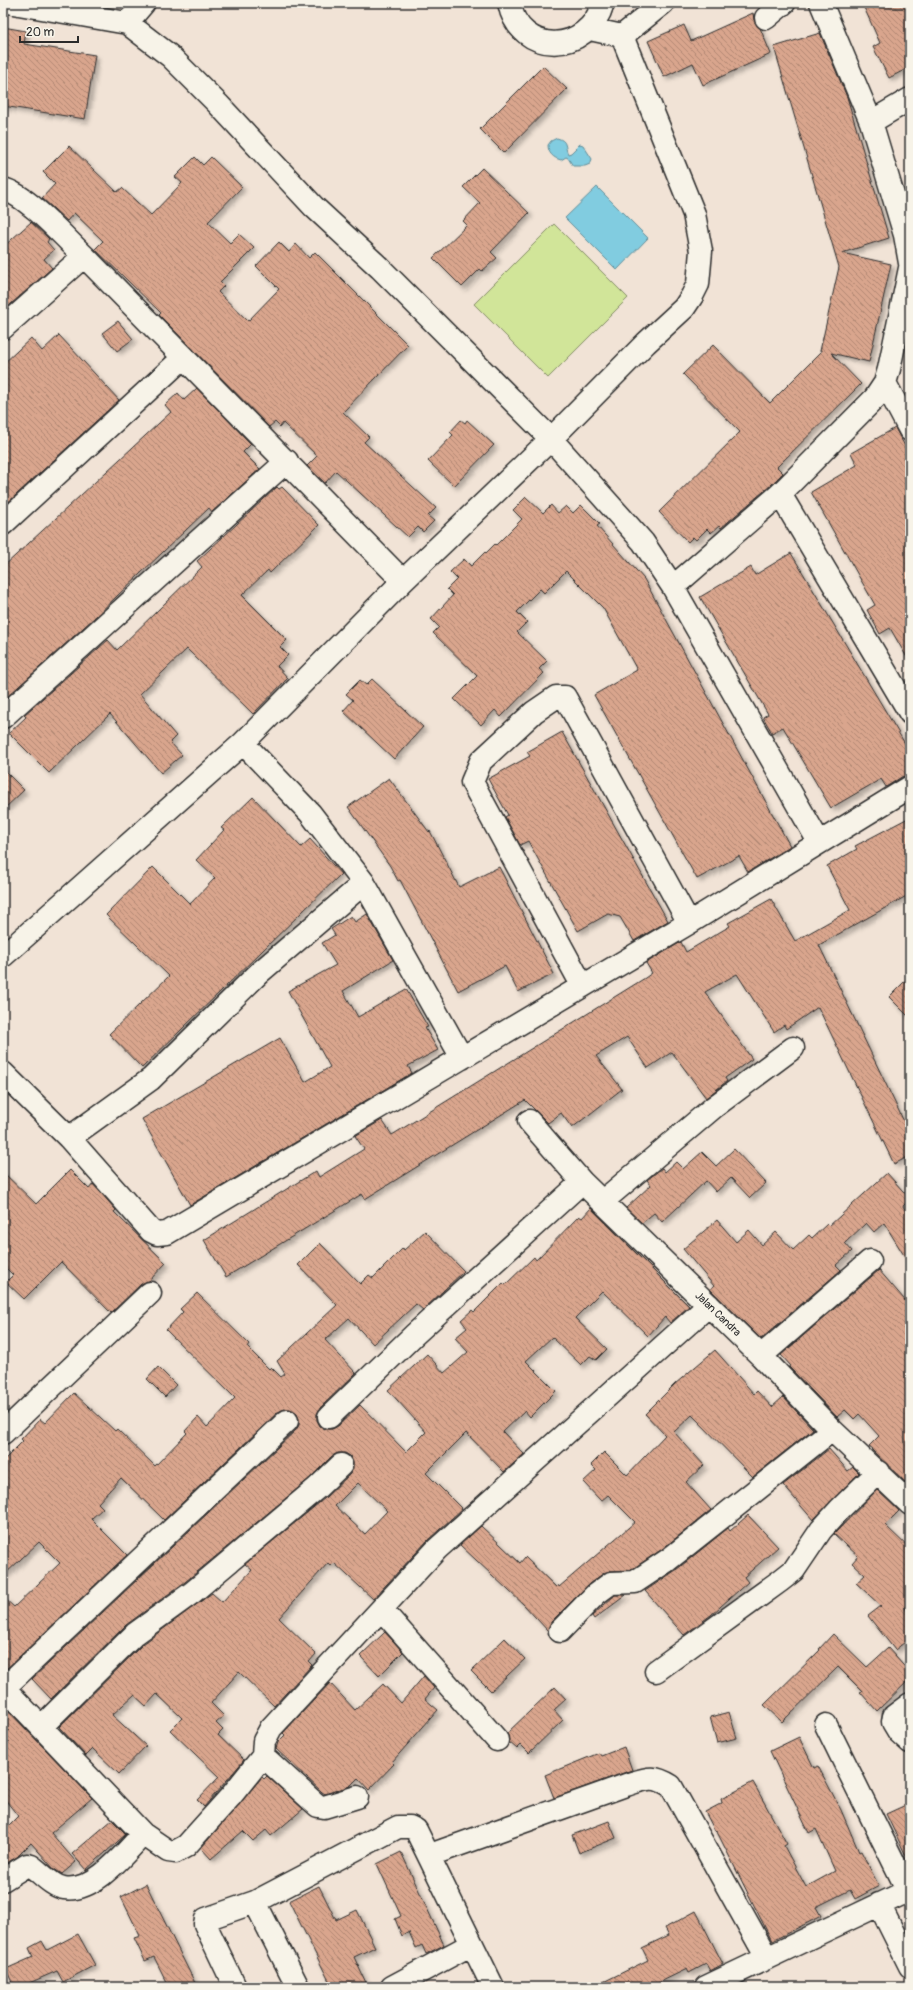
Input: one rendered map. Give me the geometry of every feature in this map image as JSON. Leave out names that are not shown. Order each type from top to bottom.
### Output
[{"type":"street","points":[[13,3],[127,23],[170,56],[218,104],[314,207],[380,268],[551,439],[643,542],[673,587],[819,842]]},
{"type":"street","points":[[127,23],[144,3]]},
{"type":"street","points":[[509,3],[511,12],[519,26],[531,36],[546,42],[562,43],[577,38],[590,29],[599,16],[603,3]]},
{"type":"street","points":[[622,36],[663,3]]},
{"type":"street","points":[[766,18],[784,3]]},
{"type":"street","points":[[821,3],[871,122],[905,235],[910,263]]},
{"type":"street","points":[[590,29],[622,36]]},
{"type":"street","points":[[3,956],[243,743],[403,581],[551,439],[646,343],[684,308],[698,284],[701,251],[694,214],[622,36]]},
{"type":"street","points":[[871,122],[910,99]]},
{"type":"street","points":[[3,189],[8,190],[30,205],[84,256],[287,461],[403,581]]},
{"type":"street","points":[[3,328],[84,256]]},
{"type":"street","points":[[673,587],[780,494],[865,410],[875,398],[885,383],[889,369],[910,268]]},
{"type":"street","points":[[3,524],[184,357]]},
{"type":"street","points":[[885,383],[910,430]]},
{"type":"street","points":[[3,717],[287,461]]},
{"type":"street","points":[[780,494],[910,713]]},
{"type":"street","points":[[582,985],[472,782],[481,761],[534,712],[556,697],[565,697],[689,923]]},
{"type":"street","points":[[243,743],[310,813],[364,883],[462,1058]]},
{"type":"street","points":[[3,1074],[69,1138],[151,1230],[156,1234],[167,1233],[582,985],[689,923],[910,787]]},
{"type":"street","points":[[69,1138],[150,1079],[259,973],[364,883]]},
{"type":"street","points":[[603,1201],[714,1108],[793,1048]]},
{"type":"street","name":"Jalan Candra","points":[[529,1121],[582,1182],[762,1356],[832,1430],[878,1472],[906,1493]]},
{"type":"street","points":[[329,1417],[414,1335],[582,1182]]},
{"type":"street","points":[[762,1356],[870,1261]]},
{"type":"street","points":[[3,1433],[150,1293]]},
{"type":"street","points":[[286,1421],[6,1695],[42,1726],[143,1834],[168,1851],[176,1852],[186,1846],[231,1796],[264,1756],[264,1741],[271,1728],[437,1549],[709,1304]]},
{"type":"street","points":[[560,1631],[596,1594],[611,1583],[635,1582],[668,1560],[832,1430]]},
{"type":"street","points":[[42,1726],[135,1634],[193,1592],[317,1488],[341,1465]]},
{"type":"street","points":[[656,1671],[780,1582],[794,1570],[821,1530],[878,1472]]},
{"type":"street","points":[[382,1610],[464,1700],[497,1740]]},
{"type":"street","points":[[908,1740],[893,1722],[894,1716],[910,1704]]},
{"type":"street","points":[[706,1987],[909,1890],[826,1725]]},
{"type":"street","points":[[264,1756],[318,1806],[324,1807],[357,1797]]},
{"type":"street","points":[[430,1855],[626,1785],[652,1777],[662,1780],[671,1786],[766,1958]]},
{"type":"street","points":[[235,1987],[205,1922],[206,1919],[255,1902],[398,1827],[410,1826],[416,1830],[430,1855],[493,1987]]},
{"type":"street","points":[[3,1880],[27,1864],[32,1866],[57,1886],[64,1888],[86,1884],[100,1877],[143,1834]]},
{"type":"street","points":[[255,1902],[298,1987]]},
{"type":"street","points":[[879,1904],[910,1966]]},
{"type":"street","points":[[392,1987],[472,1944]]},
{"type":"green space","points":[[554,224],[628,298],[548,378],[474,304]]},
{"type":"water","points":[[557,138],[564,142],[568,154],[580,144],[583,145],[592,159],[590,164],[585,166],[573,166],[566,157],[561,160],[553,156],[550,153],[548,145],[551,141]]},
{"type":"water","points":[[597,187],[648,238],[617,270],[565,218]]},
{"type":"building","points":[[862,3],[910,3],[910,67],[889,78],[873,47],[880,43]]},
{"type":"building","points":[[753,13],[754,20],[760,28],[771,54],[703,85],[693,63],[664,77],[648,41],[684,25],[691,41]]},
{"type":"building","points":[[3,27],[26,31],[24,44],[95,55],[85,119],[3,106]]},
{"type":"building","points":[[820,33],[847,97],[889,238],[842,253],[891,264],[869,362],[831,353],[861,384],[777,467],[783,473],[771,485],[721,528],[719,526],[711,533],[707,529],[696,540],[693,537],[688,542],[659,512],[740,432],[683,374],[713,345],[770,403],[822,351],[820,351],[839,267],[774,47]]},
{"type":"building","points":[[543,66],[567,89],[504,153],[480,129]]},
{"type":"building","points":[[69,146],[117,192],[122,188],[151,215],[182,183],[175,177],[195,157],[203,165],[211,157],[242,187],[208,222],[230,243],[239,234],[254,248],[220,282],[224,286],[218,292],[248,321],[279,289],[256,266],[279,242],[289,252],[296,244],[309,258],[315,252],[408,345],[343,412],[369,437],[364,442],[436,508],[428,516],[434,521],[423,532],[418,527],[408,537],[336,471],[325,483],[307,466],[317,456],[283,423],[280,427],[275,422],[269,427],[159,315],[161,313],[95,249],[103,241],[74,213],[67,221],[42,198],[55,184],[43,172]]},
{"type":"building","points":[[482,168],[529,213],[491,252],[497,258],[482,271],[480,269],[462,287],[433,258],[467,225],[463,221],[480,203],[463,187]]},
{"type":"building","points":[[31,222],[49,239],[47,242],[54,250],[44,259],[52,268],[3,311],[3,247]]},
{"type":"building","points":[[118,321],[133,339],[117,351],[102,333]]},
{"type":"building","points":[[59,335],[119,400],[3,507],[3,364],[31,338],[42,351]]},
{"type":"building","points":[[197,388],[251,444],[243,452],[260,469],[212,512],[209,508],[94,618],[7,697],[3,693],[3,567],[171,412],[165,405],[178,393],[184,400]]},
{"type":"building","points":[[461,420],[465,423],[467,420],[494,445],[454,486],[428,461],[453,435],[450,432]]},
{"type":"building","points":[[895,428],[910,455],[910,663],[890,628],[880,634],[867,610],[875,605],[811,492],[857,465],[851,453]]},
{"type":"building","points":[[277,487],[279,489],[282,487],[319,525],[270,573],[268,570],[242,595],[287,640],[280,647],[288,655],[277,666],[288,678],[253,714],[187,649],[140,694],[176,736],[170,742],[182,755],[161,773],[110,714],[49,773],[9,733],[26,717],[24,715],[108,640],[117,650],[202,567],[197,561]]},
{"type":"building","points":[[526,497],[543,513],[551,505],[558,513],[566,506],[573,513],[581,505],[600,524],[597,526],[644,579],[790,846],[748,872],[739,856],[697,879],[594,695],[637,670],[603,608],[566,571],[544,593],[540,589],[517,612],[527,622],[517,632],[547,661],[539,669],[544,673],[501,717],[495,710],[481,725],[454,699],[477,676],[433,633],[439,627],[431,619],[453,595],[447,589],[457,579],[450,572],[464,559],[471,566],[485,552],[486,553],[495,544],[496,545],[522,519],[513,510]]},
{"type":"building","points":[[791,553],[910,752],[910,775],[903,776],[886,787],[881,779],[831,808],[783,727],[772,733],[763,717],[768,714],[700,597],[751,567],[755,575]]},
{"type":"building","points":[[372,679],[423,727],[394,759],[343,711],[353,700],[346,694],[360,680],[366,685]]},
{"type":"building","points":[[562,732],[668,921],[634,941],[620,917],[608,914],[578,931],[528,841],[520,845],[505,817],[508,815],[488,779],[530,756],[527,752]]},
{"type":"building","points":[[3,769],[24,790],[3,810]]},
{"type":"building","points":[[389,778],[429,832],[430,831],[459,887],[499,867],[554,974],[518,992],[505,966],[458,991],[400,880],[398,881],[390,866],[348,807]]},
{"type":"building","points":[[253,797],[301,847],[310,839],[341,874],[142,1068],[109,1034],[169,976],[106,915],[153,867],[190,904],[215,878],[196,860],[224,830],[221,828]]},
{"type":"building","points":[[910,817],[910,894],[819,945],[910,1134],[910,1156],[894,1164],[818,1007],[786,1029],[784,1025],[774,1032],[737,974],[705,992],[752,1059],[725,1078],[727,1081],[706,1098],[672,1052],[648,1068],[627,1037],[596,1056],[622,1089],[572,1128],[561,1113],[548,1123],[525,1100],[365,1199],[362,1194],[226,1277],[204,1240],[316,1171],[319,1177],[364,1149],[355,1136],[382,1120],[392,1135],[645,978],[652,973],[646,963],[681,942],[686,952],[730,926],[728,923],[771,899],[795,941],[850,910],[827,866],[857,849],[855,846]]},
{"type":"building","points":[[367,914],[393,960],[343,991],[358,1017],[406,989],[428,1027],[425,1028],[438,1050],[408,1066],[412,1073],[190,1205],[142,1119],[280,1038],[305,1082],[330,1067],[288,991],[336,965],[322,943],[335,935],[331,929],[351,916],[355,922]]},
{"type":"building","points":[[910,976],[910,1018],[889,997]]},
{"type":"building","points":[[734,1149],[766,1183],[750,1198],[731,1178],[716,1192],[706,1181],[662,1222],[654,1213],[642,1223],[626,1208],[651,1185],[647,1180],[662,1168],[665,1172],[676,1162],[683,1169],[702,1152],[716,1166]]},
{"type":"building","points":[[70,1170],[89,1189],[93,1184],[116,1210],[114,1212],[166,1263],[149,1281],[141,1284],[111,1313],[61,1262],[24,1299],[6,1282],[13,1275],[3,1265],[3,1172],[36,1204]]},
{"type":"building","points":[[887,1173],[910,1199],[903,1206],[910,1219],[910,1265],[884,1223],[874,1232],[866,1223],[845,1243],[852,1251],[836,1265],[841,1270],[761,1339],[710,1289],[714,1286],[683,1249],[717,1220],[736,1242],[749,1230],[762,1245],[776,1232],[793,1250],[809,1235],[812,1238],[827,1224],[829,1226]]},
{"type":"building","points":[[591,1208],[689,1306],[670,1323],[665,1317],[648,1336],[602,1291],[575,1318],[607,1349],[596,1360],[590,1356],[581,1365],[552,1337],[526,1361],[556,1391],[530,1417],[525,1411],[503,1432],[524,1454],[504,1472],[466,1433],[426,1473],[462,1509],[428,1540],[373,1599],[334,1563],[331,1566],[328,1563],[279,1618],[316,1654],[309,1662],[312,1665],[274,1706],[239,1672],[211,1703],[224,1716],[216,1723],[223,1730],[218,1735],[244,1760],[204,1807],[197,1800],[219,1777],[170,1730],[182,1718],[157,1694],[146,1706],[134,1695],[112,1715],[146,1746],[119,1774],[93,1749],[86,1756],[59,1727],[143,1644],[212,1593],[222,1602],[252,1570],[245,1564],[325,1498],[350,1474],[353,1469],[353,1462],[350,1456],[345,1453],[338,1453],[332,1456],[309,1479],[185,1582],[126,1625],[51,1699],[32,1679],[296,1430],[299,1425],[299,1419],[296,1412],[290,1409],[285,1409],[278,1412],[164,1520],[121,1478],[98,1503],[103,1508],[91,1519],[127,1555],[3,1672],[3,1597],[14,1607],[60,1563],[39,1542],[3,1576],[3,1461],[23,1441],[21,1439],[40,1419],[45,1423],[74,1393],[115,1431],[117,1429],[155,1466],[187,1433],[185,1431],[198,1417],[207,1427],[235,1398],[166,1330],[183,1312],[180,1309],[197,1293],[249,1344],[247,1347],[269,1369],[271,1367],[281,1377],[285,1374],[277,1361],[337,1305],[298,1265],[320,1243],[360,1284],[369,1275],[373,1278],[403,1248],[404,1250],[425,1231],[464,1271],[423,1310],[416,1304],[373,1344],[349,1318],[325,1340],[356,1373],[320,1408],[317,1414],[317,1420],[320,1426],[325,1429],[332,1429],[338,1426],[360,1405],[406,1452],[426,1432],[388,1390],[427,1354],[444,1373],[468,1352],[455,1338],[467,1328],[461,1320],[472,1310],[474,1312],[503,1283],[505,1285],[534,1257],[536,1260],[579,1216],[582,1218]],"holes":[[[358,1483],[387,1511],[365,1534],[335,1506]]]},
{"type":"building","points":[[879,1270],[910,1306],[910,1478],[905,1482],[869,1446],[879,1436],[859,1414],[854,1419],[845,1410],[837,1417],[789,1367],[791,1366],[781,1355]]},
{"type":"building","points":[[715,1350],[754,1394],[757,1391],[772,1407],[783,1397],[813,1429],[753,1477],[692,1415],[674,1432],[704,1465],[686,1482],[711,1510],[661,1550],[631,1570],[610,1571],[604,1573],[589,1584],[551,1622],[548,1631],[524,1605],[460,1545],[481,1526],[520,1563],[525,1557],[556,1587],[558,1585],[559,1587],[635,1522],[608,1495],[601,1501],[583,1482],[596,1470],[591,1465],[604,1452],[627,1475],[665,1435],[645,1414],[675,1384]]},
{"type":"building","points":[[158,1367],[176,1385],[165,1397],[147,1379]]},
{"type":"building","points":[[829,1449],[848,1471],[853,1467],[859,1473],[813,1520],[783,1485]]},
{"type":"building","points":[[877,1490],[899,1511],[885,1525],[910,1549],[910,1603],[905,1607],[910,1620],[910,1638],[895,1650],[868,1616],[881,1606],[856,1583],[865,1575],[852,1563],[858,1556],[834,1534]]},
{"type":"building","points":[[748,1515],[778,1547],[744,1577],[748,1582],[711,1615],[684,1635],[645,1591],[676,1570],[728,1528],[730,1531]]},
{"type":"building","points":[[615,1595],[626,1595],[594,1619],[592,1616]]},
{"type":"building","points":[[385,1632],[403,1652],[379,1676],[360,1656]]},
{"type":"building","points":[[833,1634],[867,1667],[888,1648],[910,1673],[910,1679],[877,1711],[860,1692],[862,1691],[838,1667],[782,1722],[764,1705],[820,1650],[819,1649]]},
{"type":"building","points":[[505,1638],[525,1659],[491,1691],[471,1671]]},
{"type":"building","points":[[424,1676],[434,1688],[425,1699],[438,1710],[392,1762],[394,1764],[369,1790],[358,1778],[350,1786],[325,1794],[276,1749],[278,1742],[285,1735],[283,1733],[330,1683],[355,1710],[383,1684],[401,1703]]},
{"type":"building","points":[[555,1687],[566,1699],[554,1710],[563,1720],[529,1753],[521,1745],[517,1749],[509,1742],[507,1733]]},
{"type":"building","points":[[3,1705],[92,1798],[51,1833],[76,1862],[62,1874],[54,1869],[31,1843],[17,1857],[3,1865],[3,1831],[18,1816],[3,1797]]},
{"type":"building","points":[[729,1712],[737,1738],[717,1743],[710,1717]]},
{"type":"building","points":[[799,1737],[814,1768],[818,1766],[841,1810],[859,1852],[861,1851],[879,1886],[855,1899],[850,1890],[816,1907],[821,1916],[772,1941],[716,1830],[715,1831],[705,1812],[722,1803],[721,1799],[753,1782],[787,1844],[784,1846],[806,1887],[835,1871],[816,1829],[809,1833],[770,1751]]},
{"type":"building","points":[[624,1747],[632,1770],[554,1798],[545,1775],[599,1753],[601,1756]]},
{"type":"building","points":[[267,1776],[303,1809],[271,1836],[266,1830],[253,1841],[243,1831],[211,1859],[201,1848],[262,1777],[264,1779]]},
{"type":"building","points":[[910,1803],[910,1864],[886,1814]]},
{"type":"building","points":[[112,1820],[126,1834],[86,1870],[72,1854]]},
{"type":"building","points":[[609,1821],[616,1838],[579,1853],[572,1835]]},
{"type":"building","points":[[401,1852],[444,1945],[426,1954],[422,1945],[416,1948],[409,1932],[402,1936],[395,1919],[401,1916],[377,1864]]},
{"type":"building","points":[[146,1884],[197,1987],[169,1987],[154,1957],[145,1961],[134,1938],[140,1936],[121,1897]]},
{"type":"building","points":[[319,1886],[336,1920],[357,1910],[375,1947],[354,1957],[368,1987],[332,1987],[289,1901]]},
{"type":"building","points":[[696,1911],[723,1964],[710,1971],[706,1964],[689,1973],[687,1969],[650,1987],[593,1987],[648,1960],[642,1948],[669,1935],[665,1928]]},
{"type":"building","points":[[78,1934],[95,1965],[63,1982],[57,1971],[20,1987],[14,1987],[6,1969],[33,1957],[29,1948],[42,1941],[47,1950]]}]
